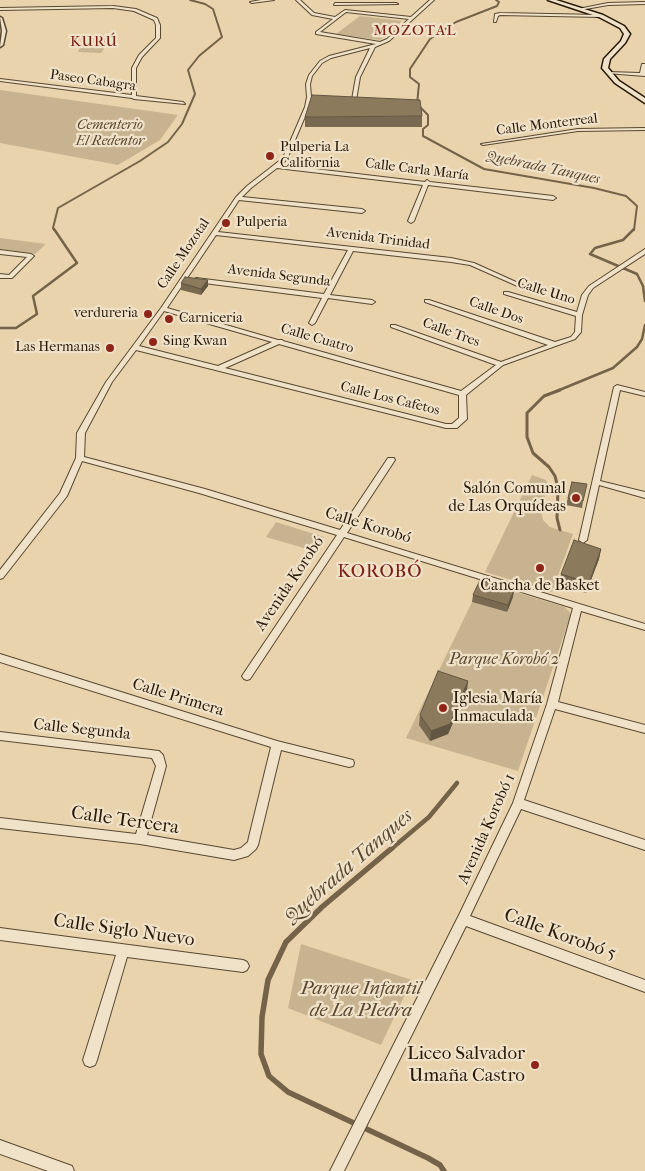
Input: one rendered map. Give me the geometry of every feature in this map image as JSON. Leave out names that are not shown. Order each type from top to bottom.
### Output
[{"type":"main road","points":[[551,0],[601,16],[622,28],[626,34],[623,42],[607,59],[605,68],[616,82],[645,101]]},
{"type":"street","points":[[252,2],[272,0],[276,8]]},
{"type":"street","points":[[298,0],[313,14],[335,18]]},
{"type":"street","points":[[331,0],[345,11],[411,18]]},
{"type":"street","points":[[380,15],[399,0]]},
{"type":"street","name":"Calle Mozotal","points":[[0,576],[64,494],[80,458],[81,434],[89,413],[134,347],[184,279],[238,198],[285,159],[290,152],[304,118],[310,97],[308,84],[314,70],[330,56],[373,46],[388,40],[432,0]]},
{"type":"street","points":[[580,9],[608,4],[642,2],[645,8]]},
{"type":"street","points":[[335,4],[396,4]]},
{"type":"street","points":[[0,8],[104,6],[136,10],[148,15],[158,22],[158,38],[140,56],[134,68],[134,98]]},
{"type":"street","points":[[345,11],[318,34],[382,43]]},
{"type":"street","points":[[495,22],[496,15],[500,14],[601,16]]},
{"type":"street","points":[[0,21],[4,31],[0,45]]},
{"type":"street","points":[[353,105],[358,77],[373,46]]},
{"type":"street","points":[[608,73],[643,75],[644,65]]},
{"type":"street","name":"Paseo Cabagra","points":[[0,80],[183,103]]},
{"type":"street","name":"Calle Monterreal","points":[[482,144],[578,130],[645,129]]},
{"type":"street","name":"Calle Carla María","points":[[277,166],[553,198]]},
{"type":"street","points":[[410,221],[427,182]]},
{"type":"street","points":[[238,198],[362,211]]},
{"type":"street","name":"Avenida Trinidad","points":[[215,233],[472,264],[533,291]]},
{"type":"street","points":[[312,323],[351,248]]},
{"type":"street","name":"Calle Los Cafetos","points":[[134,347],[446,426],[459,424],[463,419],[462,394],[501,364],[573,338],[578,332],[579,315],[585,295],[591,287],[645,251]]},
{"type":"street","points":[[0,252],[31,256],[10,277],[0,276]]},
{"type":"street","name":"Avenida Segunda","points":[[184,279],[372,302]]},
{"type":"street","name":"Calle Uno","points":[[506,294],[579,315]]},
{"type":"street","name":"Calle Dos","points":[[427,301],[556,345]]},
{"type":"street","name":"Calle Cuatro","points":[[163,309],[462,394]]},
{"type":"street","name":"Calle Tres","points":[[393,326],[501,364]]},
{"type":"street","points":[[219,368],[280,341]]},
{"type":"street","points":[[583,540],[617,387],[645,394]]},
{"type":"street","name":"Calle Korobó","points":[[80,458],[202,491],[645,627]]},
{"type":"street","name":"Avenida Korobó","points":[[247,676],[391,460]]},
{"type":"street","points":[[596,482],[645,495]]},
{"type":"street","name":"Avenida Korobó 1","points":[[337,1171],[463,919],[518,803],[552,704],[578,606]]},
{"type":"street","name":"Calle Primera","points":[[0,658],[277,745],[349,762]]},
{"type":"street","points":[[552,704],[645,729]]},
{"type":"street","name":"Calle Segunda","points":[[0,736],[147,752],[159,758],[161,766],[140,839]]},
{"type":"street","name":"Calle Tercera","points":[[0,823],[140,839],[234,854],[244,852],[252,845],[255,837],[277,745]]},
{"type":"street","points":[[518,803],[645,845]]},
{"type":"street","name":"Calle Korobó 5","points":[[463,919],[645,986]]},
{"type":"street","name":"Calle Siglo Nuevo","points":[[0,934],[243,966]]},
{"type":"street","points":[[90,1060],[123,951]]},
{"type":"street","points":[[0,1147],[68,1171]]},
{"type":"green space","points":[[360,16],[402,21],[380,40],[336,34]]},
{"type":"green space","points":[[86,34],[114,35],[101,53],[78,52]]},
{"type":"green space","name":"Cementerio El Redentor","points":[[0,90],[178,115],[160,140],[118,165],[0,143]]},
{"type":"green space","points":[[0,238],[46,244],[35,254],[0,249]]},
{"type":"green space","points":[[532,475],[546,480],[548,485],[541,512],[543,520],[550,527],[573,534],[552,592],[485,572]]},
{"type":"green space","points":[[276,522],[324,537],[314,551],[266,537]]},
{"type":"green space","name":"Parque Korobó 2","points":[[515,592],[565,607],[571,614],[518,771],[406,738],[472,602],[507,612]]},
{"type":"green space","name":"Parque Infantil de La PIedra","points":[[301,944],[412,980],[381,1045],[288,1008]]},
{"type":"building","points":[[312,95],[420,100],[422,116],[305,117]]},
{"type":"building","points":[[185,277],[208,280],[201,289],[181,283]]},
{"type":"building","points":[[572,482],[587,484],[583,501],[568,498]]},
{"type":"building","points":[[574,540],[601,549],[589,583],[561,574]]},
{"type":"building","points":[[480,580],[514,590],[508,605],[473,595]]},
{"type":"building","name":"Iglesia María Inmaculada","points":[[438,671],[468,681],[450,724],[431,731],[420,715]]},
{"type":"waterway","points":[[54,230],[58,208],[140,161],[168,142],[182,124],[195,94],[188,70],[199,56],[222,37],[213,9],[205,4],[190,0]]},
{"type":"waterway","name":"Quebrada Tanques","points":[[496,0],[499,2],[497,6],[456,22],[430,39],[410,69],[410,77],[419,84],[417,104],[428,115],[428,125],[423,129],[423,136],[484,169],[594,188],[626,196],[637,206],[634,230]]},
{"type":"waterway","points":[[0,328],[16,328],[37,314],[33,296],[77,263],[54,229]]},
{"type":"waterway","name":"Quebrada Tanques","points":[[634,229],[623,240],[595,248],[590,254],[637,274],[643,286],[645,301]]},
{"type":"waterway","name":"Quebrada Tanques","points":[[557,391],[613,368],[637,347],[642,339],[645,325]]},
{"type":"waterway","name":"Quebrada Tanques","points":[[560,390],[544,396],[527,413],[527,437],[533,453],[549,467],[555,476],[558,488],[557,518],[560,530]]},
{"type":"waterway","name":"Quebrada Tanques","points":[[390,850],[429,817],[457,783]]},
{"type":"waterway","name":"Quebrada Tanques","points":[[392,848],[322,907],[286,942],[268,980],[262,1017],[261,1054],[269,1076],[288,1092],[428,1158],[440,1165],[444,1171]]},
{"type":"place","name":"Pulperia La California","points":[[270,156]]},
{"type":"place","name":"Pulperia","points":[[226,223]]},
{"type":"place","name":"verdureria","points":[[148,314]]},
{"type":"place","name":"Carniceria","points":[[169,319]]},
{"type":"place","name":"Sing Kwan","points":[[153,342]]},
{"type":"place","name":"Las Hermanas","points":[[110,348]]},
{"type":"place","name":"Salón Comunal de Las Orquídeas","points":[[576,498]]},
{"type":"place","name":"Cancha de Basket","points":[[540,568]]},
{"type":"place","name":"Iglesia María Inmaculada","points":[[443,708]]},
{"type":"place","name":"Liceo Salvador Umaña Castro","points":[[535,1065]]},
{"type":"district","name":"MOZOTAL","points":[[415,31]]},
{"type":"district","name":"KURÚ","points":[[94,42]]},
{"type":"district","name":"KOROBÓ","points":[[380,573]]}]
